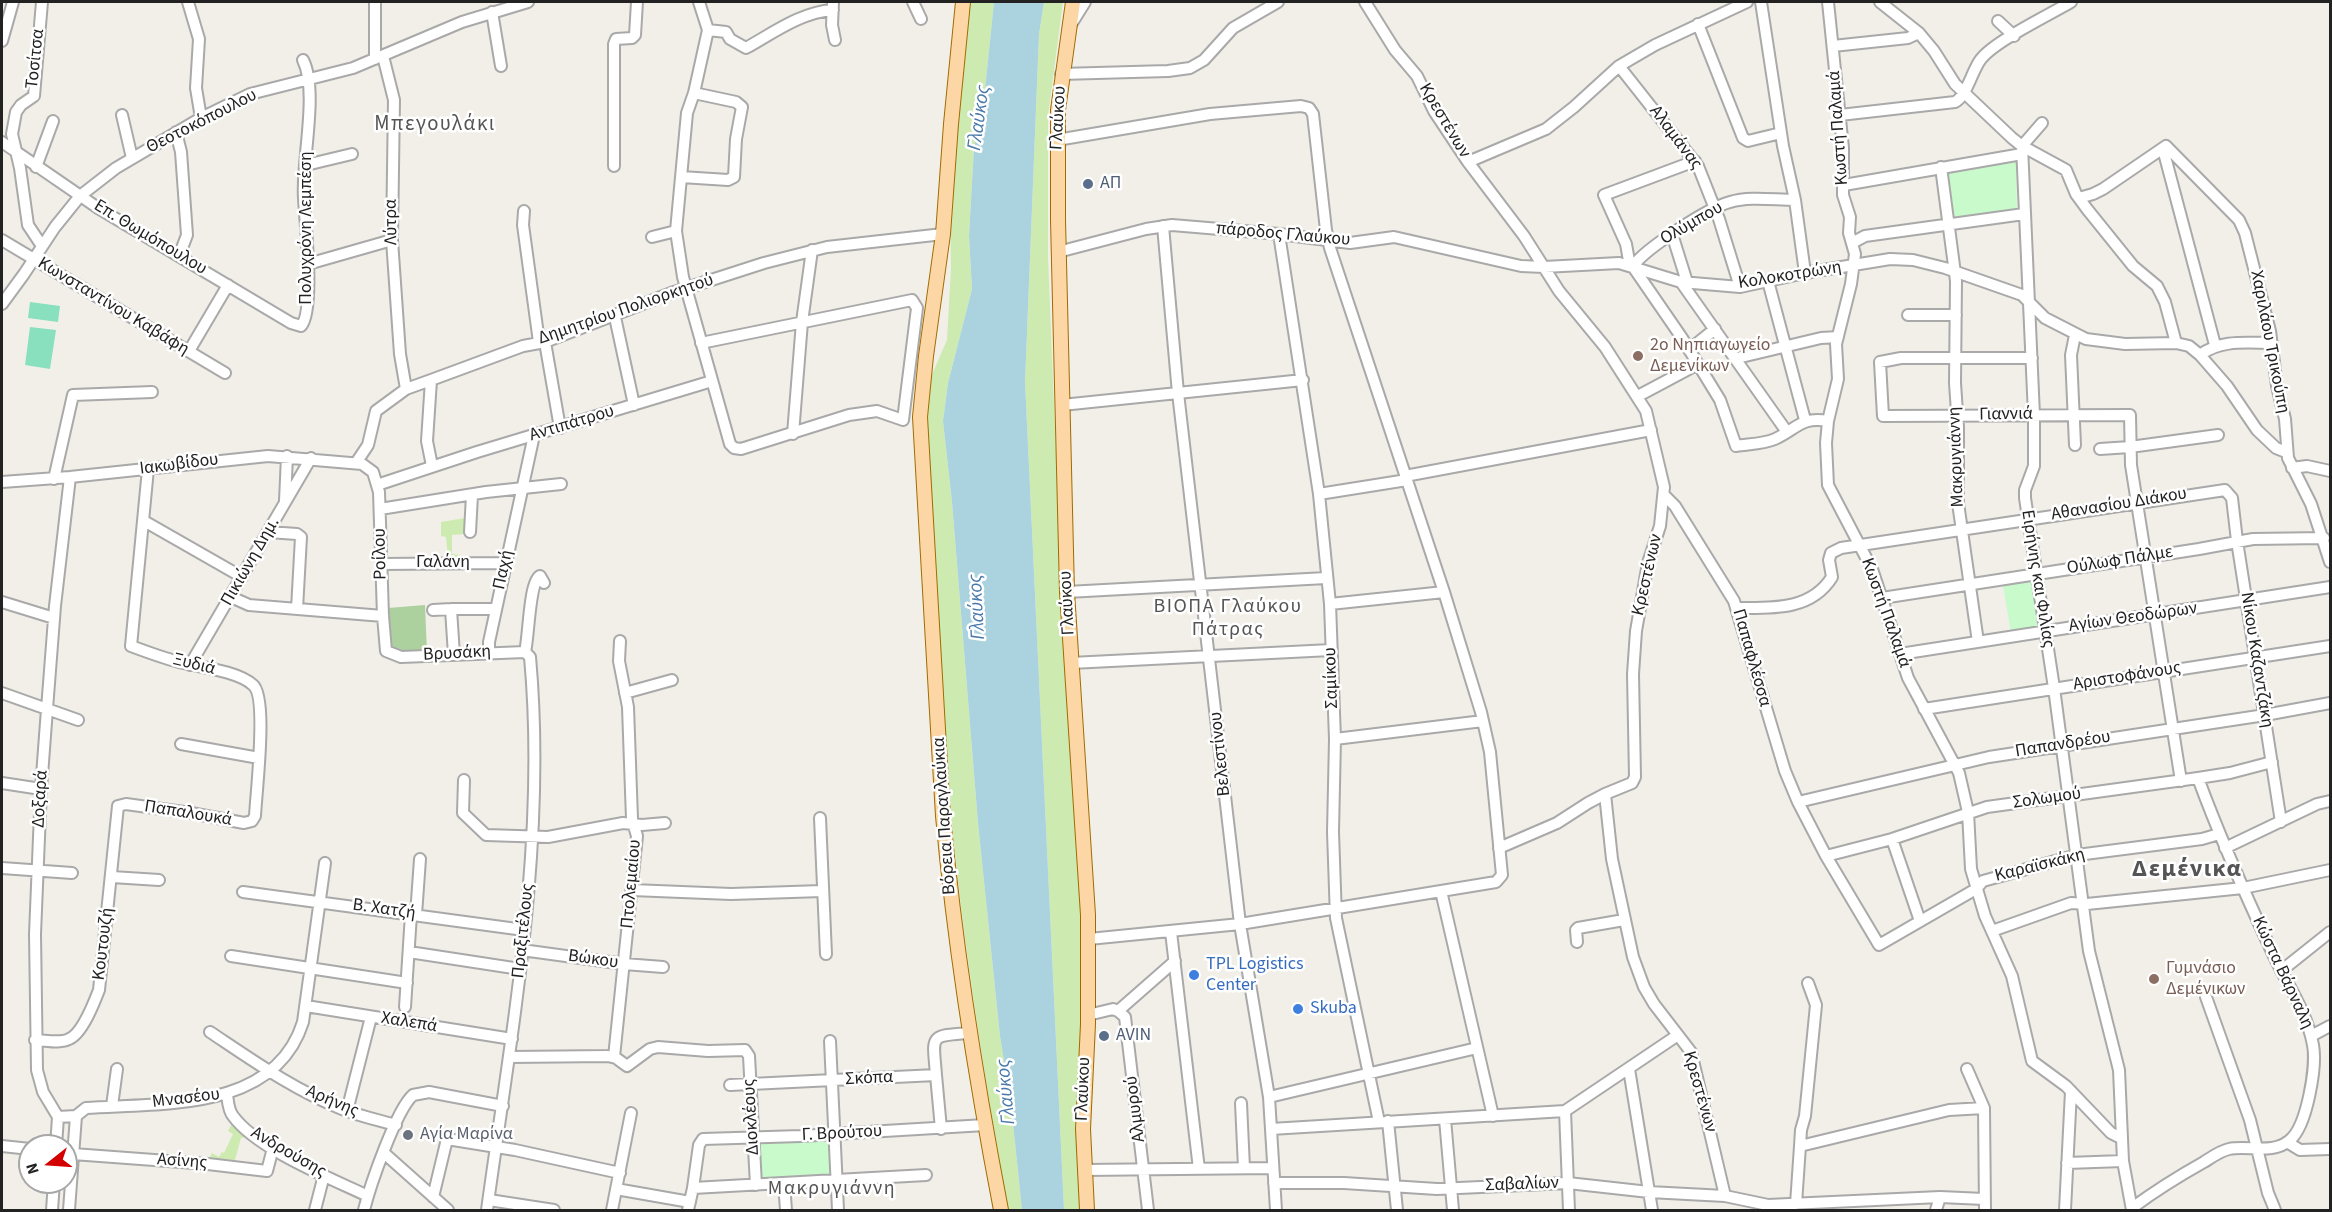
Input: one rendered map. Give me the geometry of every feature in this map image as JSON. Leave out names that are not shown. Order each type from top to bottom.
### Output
[{"type":"main road","name":"Βόρεια Παραγλαύκια","points":[[963,2],[943,234],[920,417],[943,816],[969,1033],[1001,1210]]},
{"type":"main road","name":"Γλαύκου","points":[[1080,4],[1068,28],[1061,74],[1057,140],[1067,592],[1089,939],[1083,1129],[1087,1210]]},
{"type":"street","points":[[2,41],[13,2]]},
{"type":"street","name":"Τοσίτσα","points":[[42,2],[34,96],[21,105],[16,112],[12,134],[20,168],[28,225],[42,246]]},
{"type":"street","points":[[188,2],[198,38],[196,88],[201,118]]},
{"type":"street","name":"Λύτρα","points":[[375,2],[379,58],[392,87],[394,109],[392,240],[400,354],[406,389]]},
{"type":"street","name":"Θεοτοκόπουλου","points":[[2,304],[80,196],[104,176],[176,132],[245,96],[353,68],[448,27],[528,2]]},
{"type":"street","points":[[614,166],[614,44],[616,39],[632,38],[635,35],[637,2]]},
{"type":"street","points":[[699,2],[708,30],[694,93],[687,109],[676,231],[680,265],[701,343],[730,444],[734,448],[741,449],[849,415],[877,411],[903,420],[917,308],[916,303],[912,300],[701,343]]},
{"type":"street","points":[[913,2],[921,19]]},
{"type":"street","points":[[1061,74],[1168,71],[1195,66],[1204,60],[1233,28],[1278,2]]},
{"type":"street","name":"Κρεστένων","points":[[1365,2],[1395,50],[1417,76],[1434,111],[1468,162],[1524,237],[1559,291],[1605,347],[1646,411],[1664,483],[1664,495],[1660,526],[1648,563],[1636,631],[1633,674],[1635,777],[1632,783],[1605,794],[1609,843],[1633,957],[1644,987],[1691,1052],[1725,1196]]},
{"type":"street","points":[[1468,162],[1546,129],[1619,66],[1698,24],[1747,2]]},
{"type":"street","points":[[1761,2],[1781,133],[1795,200],[1805,273]]},
{"type":"street","name":"Κωστή Παλαμά","points":[[1828,2],[1840,115],[1843,195],[1850,217],[1849,233],[1855,252],[1836,348],[1838,379],[1828,422],[1826,453],[1828,485],[1860,545],[1882,598],[1908,678],[1955,764],[1964,788],[1968,812],[1971,869],[1992,931],[2012,976],[2032,1061],[2071,1091],[2113,1136],[2121,1138]]},
{"type":"street","points":[[1880,2],[1919,33],[1934,51],[1951,79],[2022,151],[2064,168],[2079,198],[2133,266],[2157,286],[2165,302],[2176,343],[2189,346],[2200,355],[2227,386],[2257,430],[2276,448],[2286,452]]},
{"type":"street","points":[[1840,115],[1947,104],[1959,100],[1981,58],[2071,2]]},
{"type":"street","points":[[708,30],[726,32],[730,39],[746,48],[802,17],[833,6],[832,25],[835,40]]},
{"type":"street","points":[[492,12],[501,66]]},
{"type":"street","points":[[1998,21],[2014,36]]},
{"type":"street","points":[[1698,24],[1743,138],[1748,141],[1781,133]]},
{"type":"street","points":[[1833,46],[1908,38],[1919,33]]},
{"type":"street","name":"Πολυχρόνη Λεμπέση","points":[[303,60],[309,79],[303,193],[308,264],[307,305],[303,325]]},
{"type":"street","name":"Αλαμάνας","points":[[1619,66],[1695,161],[1715,209],[1740,287]]},
{"type":"street","points":[[681,177],[728,180],[734,177],[736,139],[742,107],[736,102],[694,93]]},
{"type":"street","points":[[1057,140],[1210,114],[1291,107],[1309,108],[1315,121],[1328,240],[1444,592],[1483,721],[1490,752],[1502,875],[1496,882],[1240,924],[1089,939]]},
{"type":"street","points":[[122,114],[132,158]]},
{"type":"street","points":[[36,167],[53,121]]},
{"type":"street","points":[[1844,185],[2022,151],[2042,123]]},
{"type":"street","points":[[176,132],[181,152],[187,235],[179,255]]},
{"type":"street","name":"Επ. Θωμόπουλου","points":[[2,142],[80,196],[291,323],[303,325]]},
{"type":"street","points":[[2079,198],[2103,189],[2164,147],[2215,345]]},
{"type":"street","name":"Χαριλάου Τρικούπη","points":[[2164,147],[2241,223],[2256,273],[2272,343],[2277,386],[2285,419],[2286,452],[2311,504],[2331,562]]},
{"type":"street","name":"Ειρήνης και Φιλίας","points":[[2022,151],[2034,415],[2034,466],[2024,492],[2054,688],[2082,902],[2094,972],[2119,1070],[2123,1161],[2132,1209]]},
{"type":"street","points":[[306,165],[352,154]]},
{"type":"street","points":[[1695,161],[1604,195],[1626,244],[1633,266],[1722,404],[1736,446],[1773,440],[1805,420],[1815,419],[1828,422]]},
{"type":"street","name":"Μακρυγιάννη","points":[[1941,168],[1955,271],[1956,476],[1960,529],[1978,642]]},
{"type":"street","name":"Ολύμπου","points":[[1633,266],[1645,252],[1672,234],[1730,202],[1795,200]]},
{"type":"street","points":[[524,211],[523,225],[542,342],[560,428]]},
{"type":"street","points":[[1852,243],[1865,236],[2024,214]]},
{"type":"street","name":"πάροδος Γλαύκου","points":[[1058,252],[1163,226],[1179,226],[1279,234],[1350,243],[1394,237],[1511,265],[1544,267]]},
{"type":"street","name":"Βελεστίνου","points":[[1163,226],[1178,393],[1240,924],[1269,1097],[1276,1210]]},
{"type":"street","points":[[652,237],[676,231]]},
{"type":"street","name":"Δημητρίου Πολιορκητού","points":[[356,463],[368,445],[376,411],[406,389],[506,352],[615,316],[686,288],[812,250],[943,234]]},
{"type":"street","name":"Σαμίκου","points":[[1279,234],[1319,494],[1330,604],[1335,739],[1333,832],[1335,909],[1369,1074],[1383,1121],[1397,1210]]},
{"type":"street","points":[[1672,234],[1684,282],[1787,432]]},
{"type":"street","name":"Κωνσταντίνου Καβάφη","points":[[2,240],[225,373]]},
{"type":"street","points":[[308,264],[392,240]]},
{"type":"street","points":[[793,434],[802,322],[812,250]]},
{"type":"street","name":"Κολοκοτρώνη","points":[[1544,267],[1607,263],[1633,266],[1684,282],[1740,287],[1805,273],[1901,259],[1955,271],[2018,294],[2045,318],[2075,335],[2091,340],[2117,344],[2176,343]]},
{"type":"street","points":[[1768,281],[1805,420]]},
{"type":"street","points":[[189,351],[228,285]]},
{"type":"street","points":[[1908,315],[1956,315]]},
{"type":"street","points":[[615,316],[634,405]]},
{"type":"street","points":[[1689,350],[1715,329]]},
{"type":"street","points":[[2075,335],[2072,355],[2075,445]]},
{"type":"street","points":[[1737,358],[1821,338],[1838,337]]},
{"type":"street","points":[[2200,355],[2215,345],[2272,343]]},
{"type":"street","points":[[1954,359],[2032,358]]},
{"type":"street","name":"Γιαννιά","points":[[1954,359],[1896,359],[1880,362],[1883,416],[2130,415],[2130,447]]},
{"type":"street","points":[[1638,396],[1698,364]]},
{"type":"street","points":[[431,380],[427,441],[432,466]]},
{"type":"street","points":[[1062,405],[1303,380]]},
{"type":"street","name":"Αντιπάτρου","points":[[377,485],[432,466],[712,381]]},
{"type":"street","points":[[54,479],[73,395],[152,392]]},
{"type":"street","points":[[1319,494],[1651,430]]},
{"type":"street","name":"Παχή","points":[[489,652],[489,642],[534,435]]},
{"type":"street","points":[[2100,449],[2218,435]]},
{"type":"street","points":[[2130,447],[2181,781]]},
{"type":"street","points":[[285,504],[287,456]]},
{"type":"street","name":"Ιακωβίδου","points":[[2,482],[54,479],[253,457],[287,456],[356,463]]},
{"type":"street","name":"Πικιώνη Δημ.","points":[[190,665],[311,458]]},
{"type":"street","points":[[356,463],[371,470],[377,485]]},
{"type":"street","points":[[2292,468],[2307,466],[2331,471]]},
{"type":"street","points":[[148,469],[144,520],[243,577]]},
{"type":"street","name":"Δοξαρά","points":[[58,1117],[42,1087],[37,1070],[34,934],[40,789],[54,618],[70,477]]},
{"type":"street","points":[[380,509],[561,484]]},
{"type":"street","name":"Ροίλου","points":[[377,485],[380,509],[384,647],[390,654]]},
{"type":"street","name":"Αθανασίου Διάκου","points":[[1737,608],[1782,608],[1812,597],[1821,591],[1832,577],[1829,561],[1831,553],[1839,548],[2221,489],[2227,491],[2232,498]]},
{"type":"street","points":[[470,532],[472,495]]},
{"type":"street","name":"Παπαφλέσσα","points":[[1664,495],[1675,506],[1737,608],[1761,697],[1785,771],[1798,802],[1826,856],[1879,945]]},
{"type":"street","name":"Νίκου Καζαντζάκη","points":[[2232,498],[2236,541],[2281,822]]},
{"type":"street","name":"Ξυδιά","points":[[144,520],[131,646],[253,684],[260,702],[259,758]]},
{"type":"street","points":[[268,532],[297,534],[302,540],[297,609]]},
{"type":"street","name":"Ούλωφ Πάλμε","points":[[1882,598],[2253,538],[2324,538]]},
{"type":"street","name":"Γαλάνη","points":[[381,564],[506,563]]},
{"type":"street","points":[[525,652],[529,635],[533,583],[540,576],[544,583]]},
{"type":"street","points":[[1067,592],[1326,578]]},
{"type":"street","name":"Αγίων Θεοδώρων","points":[[1900,654],[2331,587]]},
{"type":"street","points":[[1330,604],[1444,592]]},
{"type":"street","points":[[231,597],[249,605],[383,616]]},
{"type":"street","points":[[2,602],[54,618]]},
{"type":"street","points":[[451,609],[454,655]]},
{"type":"street","points":[[433,610],[496,609]]},
{"type":"street","name":"Πτολεμαίου","points":[[614,1057],[637,836],[633,824],[625,693],[619,661],[620,641]]},
{"type":"street","name":"Αριστοφάνους","points":[[1924,709],[2331,646]]},
{"type":"street","points":[[1071,663],[1331,650]]},
{"type":"street","name":"Βρυσάκη","points":[[390,654],[401,657],[525,652]]},
{"type":"street","name":"Πραξιτέλους","points":[[488,1205],[510,1057],[533,837],[531,662],[530,654],[525,652]]},
{"type":"street","points":[[625,693],[672,680]]},
{"type":"street","points":[[2,693],[78,720]]},
{"type":"street","name":"Παπανδρέου","points":[[1798,802],[1955,764],[2331,703]]},
{"type":"street","points":[[1335,739],[1483,721]]},
{"type":"street","points":[[181,744],[259,758]]},
{"type":"street","name":"Παπαλουκά","points":[[118,806],[126,804],[244,823],[252,821],[255,816],[259,758]]},
{"type":"street","name":"Σολωμού","points":[[1826,856],[1892,838],[1987,807],[2181,781],[2230,773],[2272,762]]},
{"type":"street","name":"Κώστα Βάρναλη","points":[[2198,778],[2242,888],[2306,1019],[2312,1036],[2315,1060],[2312,1083],[2297,1130],[2288,1142]]},
{"type":"street","points":[[464,780],[463,813],[484,834],[556,836],[620,823],[665,822]]},
{"type":"street","points":[[2,783],[40,789]]},
{"type":"street","points":[[1499,848],[1557,823],[1605,794]]},
{"type":"street","points":[[2225,848],[2317,804],[2331,801]]},
{"type":"street","name":"Κουτουζή","points":[[35,1040],[70,1039],[78,1032],[99,990],[118,806]]},
{"type":"street","points":[[820,818],[826,954]]},
{"type":"street","name":"Καραϊσκάκη","points":[[1879,945],[1976,889],[1983,881],[2077,855],[2202,839],[2219,834]]},
{"type":"street","points":[[1892,838],[1920,921]]},
{"type":"street","points":[[405,1006],[420,859]]},
{"type":"street","name":"Μνασέου","points":[[58,1117],[76,1116],[86,1108],[189,1101],[227,1094],[271,1072],[299,1034],[306,1006],[325,863]]},
{"type":"street","points":[[2,868],[72,873]]},
{"type":"street","points":[[1992,931],[2072,903],[2087,904],[2242,888],[2331,870]]},
{"type":"street","points":[[112,877],[159,880]]},
{"type":"street","points":[[632,890],[730,894],[822,891]]},
{"type":"street","points":[[1441,891],[1493,1116]]},
{"type":"street","name":"Β. Χατζή","points":[[243,892],[524,930]]},
{"type":"street","points":[[1577,942],[1576,930],[1578,928],[1624,920]]},
{"type":"street","points":[[1171,932],[1199,1168]]},
{"type":"street","points":[[2281,971],[2331,932]]},
{"type":"street","name":"Βώκου","points":[[522,950],[663,967]]},
{"type":"street","points":[[409,952],[520,969]]},
{"type":"street","points":[[231,956],[407,983]]},
{"type":"street","points":[[1088,1015],[1113,1009],[1118,1011],[1175,962]]},
{"type":"street","points":[[1796,1204],[1801,1130],[1805,1116],[1816,1005],[1808,984]]},
{"type":"street","points":[[2206,997],[2259,1148],[2268,1194],[2276,1210]]},
{"type":"street","name":"Χαλεπά","points":[[306,1006],[512,1039]]},
{"type":"street","name":"Αλμυρού","points":[[1118,1011],[1125,1017],[1148,1210]]},
{"type":"street","points":[[347,1111],[371,1017]]},
{"type":"street","points":[[2312,1036],[2331,1026]]},
{"type":"street","name":"Αρήνης","points":[[210,1032],[271,1072],[312,1095],[347,1111],[396,1125]]},
{"type":"street","points":[[940,1129],[933,1043],[940,1035],[969,1033]]},
{"type":"street","points":[[1271,1129],[1565,1111],[1678,1035]]},
{"type":"street","points":[[830,1041],[838,1210]]},
{"type":"street","name":"Διοκλέους","points":[[614,1057],[627,1066],[650,1049],[658,1047],[747,1051],[756,1185]]},
{"type":"street","points":[[1269,1097],[1477,1048]]},
{"type":"street","points":[[510,1057],[558,1055],[614,1057]]},
{"type":"street","points":[[1629,1069],[1652,1210]]},
{"type":"street","points":[[1967,1069],[1984,1108],[1984,1206]]},
{"type":"street","points":[[112,1106],[117,1070]]},
{"type":"street","name":"Σκόπα","points":[[730,1085],[936,1075]]},
{"type":"street","points":[[2065,1210],[2071,1091]]},
{"type":"street","points":[[364,1210],[396,1125],[408,1100],[415,1094],[429,1092],[503,1107]]},
{"type":"street","name":"Ανδρούσης","points":[[227,1094],[233,1116],[248,1131],[273,1148],[368,1196]]},
{"type":"street","points":[[1241,1103],[1244,1168]]},
{"type":"street","points":[[1800,1146],[1949,1110],[1984,1108]]},
{"type":"street","points":[[1565,1111],[1569,1210]]},
{"type":"street","points":[[612,1210],[631,1113]]},
{"type":"street","points":[[75,1134],[76,1116]]},
{"type":"street","points":[[57,1134],[58,1117]]},
{"type":"street","points":[[1444,1119],[1453,1210]]},
{"type":"street","name":"Γ. Βρούτου","points":[[693,1188],[700,1141],[703,1139],[985,1125]]},
{"type":"street","points":[[433,1197],[445,1141],[449,1139],[620,1173]]},
{"type":"street","points":[[2132,1209],[2173,1179],[2222,1152],[2233,1149],[2278,1146],[2288,1142],[2300,1150],[2331,1149]]},
{"type":"street","points":[[2,1146],[18,1148]]},
{"type":"street","name":"Ασίνης","points":[[78,1154],[208,1164],[267,1171],[273,1148]]},
{"type":"street","points":[[384,1153],[448,1210]]},
{"type":"street","points":[[2067,1163],[2123,1161]]},
{"type":"street","points":[[1084,1170],[1273,1168]]},
{"type":"street","points":[[315,1210],[324,1175]]},
{"type":"street","points":[[616,1189],[689,1206],[693,1188],[926,1176]]},
{"type":"street","points":[[784,1183],[786,1210]]},
{"type":"street","name":"Σαβαλίων","points":[[1274,1183],[1344,1183],[1451,1188],[1568,1183],[1649,1192],[1725,1196],[1769,1208],[1796,1204],[1941,1197],[1997,1210]]},
{"type":"street","points":[[52,1210],[53,1194]]},
{"type":"street","points":[[69,1210],[70,1194]]},
{"type":"street","points":[[1936,1210],[1941,1197]]},
{"type":"street","points":[[488,1205],[554,1210]]},
{"type":"green space","points":[[968,2],[994,2],[983,109],[974,147],[969,236],[972,289],[948,383],[943,421],[952,502],[978,823],[1000,1036],[1011,1104],[1022,1210],[1008,1210],[967,956],[946,758],[925,431],[930,379],[947,340],[951,268],[950,198]]},
{"type":"green space","points":[[1044,2],[1063,2],[1048,116],[1048,256],[1064,653],[1082,937],[1083,1001],[1078,1158],[1082,1210],[1064,1210],[1025,382],[1039,34]]},
{"type":"green space","points":[[2016,159],[2017,211],[1951,220],[1944,170]]},
{"type":"green space","points":[[30,302],[60,306],[58,322],[28,318]]},
{"type":"green space","points":[[30,327],[56,330],[50,369],[25,365]]},
{"type":"green space","points":[[465,518],[465,534],[452,535],[452,554],[462,555],[462,558],[448,558],[446,537],[441,536],[441,522]]},
{"type":"green space","points":[[2032,581],[2039,628],[2011,633],[2003,586]]},
{"type":"green space","points":[[425,605],[427,653],[396,652],[390,643],[388,608]]},
{"type":"green space","points":[[231,1125],[246,1137],[241,1138],[235,1160],[209,1159],[212,1153],[219,1157],[222,1152],[224,1153],[233,1134],[228,1131]]},
{"type":"green space","points":[[834,1134],[837,1180],[756,1185],[754,1138]]},
{"type":"water","name":"Γλαύκος","points":[[994,2],[1044,2],[1039,34],[1025,382],[1064,1210],[1022,1210],[1011,1104],[1000,1036],[978,823],[952,502],[943,421],[948,383],[972,289],[969,236],[974,147],[983,109]]},
{"type":"place","name":"ΑΠ","points":[[1088,184]]},
{"type":"place","name":"2ο Νηπιαγωγείο Δεμενίκων","points":[[1638,356]]},
{"type":"place","name":"TPL Logistics Center","points":[[1194,975]]},
{"type":"place","name":"Γυμνάσιο Δεμένικων","points":[[2154,979]]},
{"type":"place","name":"Skuba","points":[[1298,1009]]},
{"type":"place","name":"AVIN","points":[[1104,1036]]},
{"type":"place","name":"Αγία Μαρίνα","points":[[408,1135]]},
{"type":"district","name":"Μπεγουλάκι","points":[[435,125]]},
{"type":"district","name":"ΒΙΟΠΑ Γλαύκου Πάτρας","points":[[1228,620]]},
{"type":"district","name":"Δεμένικα","points":[[2187,871]]},
{"type":"district","name":"Μακρυγιάννη","points":[[832,1190]]}]
